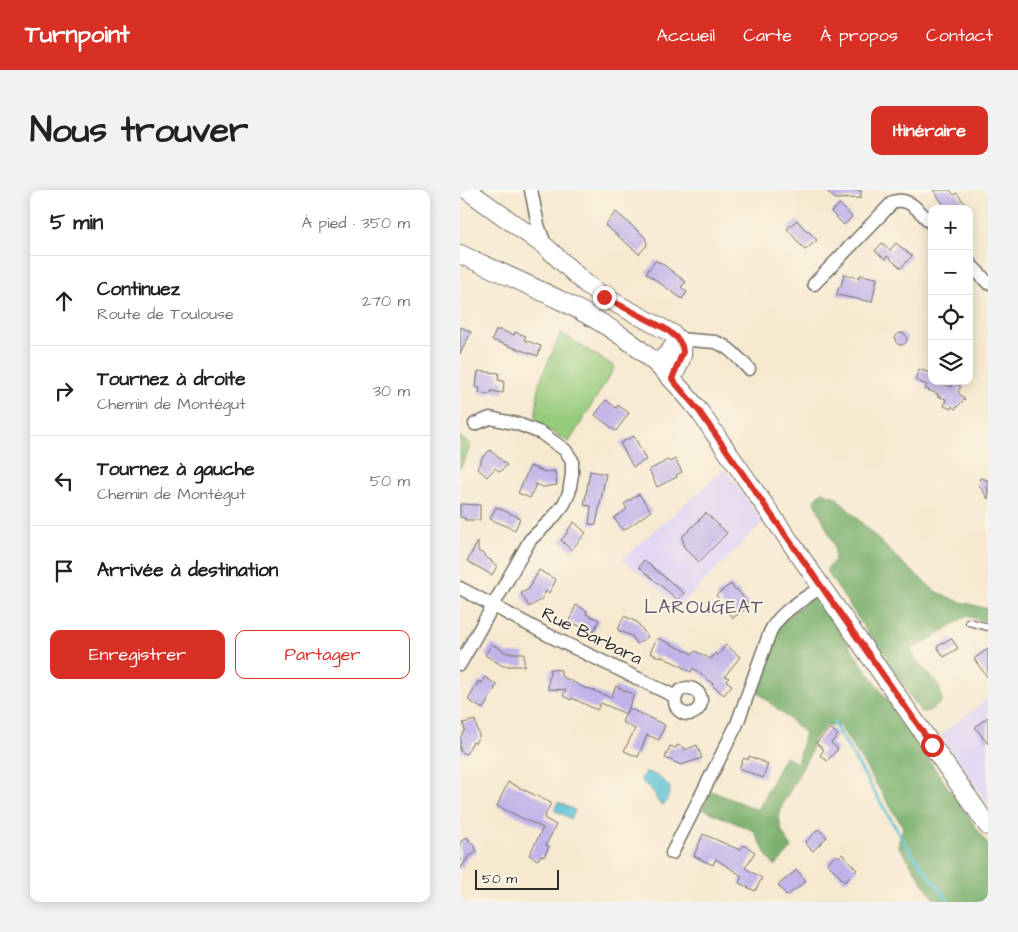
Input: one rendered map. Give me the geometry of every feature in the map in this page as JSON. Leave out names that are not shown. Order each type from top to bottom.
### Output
[{"type":"main road","points":[[467,190],[546,247],[586,284],[604,297],[666,329],[678,339],[683,352],[672,379]]},
{"type":"main road","points":[[460,254],[562,300],[592,317],[627,339],[672,379],[699,411],[988,826]]},
{"type":"main road","points":[[656,363],[669,353],[678,339]]},
{"type":"street","points":[[531,190],[538,225],[546,247]]},
{"type":"street","points":[[814,284],[890,204],[901,195],[928,220]]},
{"type":"street","points":[[973,267],[988,283]]},
{"type":"street","points":[[678,339],[721,344],[749,369]]},
{"type":"street","points":[[460,664],[530,540],[552,519],[564,504],[569,493],[572,474],[572,460],[565,450],[541,433],[518,424],[490,418],[475,424]]},
{"type":"street","points":[[672,853],[737,724],[774,624],[780,616],[821,587]]},
{"type":"street","name":"Rue Barbara","points":[[460,588],[548,635],[676,697]]},
{"type":"lane","points":[[969,622],[988,627]]},
{"type":"shaded area","points":[[725,469],[763,522],[680,606],[622,559]]},
{"type":"shaded area","points":[[988,699],[988,805],[940,735]]},
{"type":"green space","points":[[561,333],[615,367],[569,442],[535,423],[539,383]]},
{"type":"green space","points":[[460,437],[471,445],[460,469]]},
{"type":"green space","points":[[822,492],[836,497],[898,559],[935,591],[957,601],[988,609],[988,622],[966,616],[926,642],[911,648],[916,660],[939,685],[942,701],[930,710],[921,712],[826,570],[835,560],[834,545],[814,500]]},
{"type":"green space","points":[[814,595],[988,845],[988,902],[936,902],[898,845],[903,827],[840,726],[827,725],[813,740],[810,754],[782,805],[779,818],[782,832],[792,848],[775,866],[767,856],[754,831],[703,809],[711,791],[758,810],[785,756],[797,763],[805,733],[753,688],[779,624]]},
{"type":"water","points":[[646,772],[657,776],[670,787],[665,804],[659,803],[654,793],[641,780]]},
{"type":"water","points":[[558,802],[575,810],[571,819],[554,810]]},
{"type":"building","points":[[826,190],[861,190],[861,198],[835,199]]},
{"type":"building","points":[[933,190],[950,190],[954,195],[957,193],[965,204],[964,205],[944,205]]},
{"type":"building","points":[[840,204],[852,217],[844,225],[831,212]]},
{"type":"building","points":[[616,212],[645,237],[647,245],[639,254],[605,225]]},
{"type":"building","points":[[797,220],[817,240],[805,250],[787,229]]},
{"type":"building","points":[[882,243],[890,250],[896,243],[912,256],[901,268],[887,256],[885,259],[875,251]]},
{"type":"building","points":[[656,260],[686,282],[681,287],[687,292],[682,299],[646,273]]},
{"type":"building","points":[[844,274],[859,278],[860,275],[877,278],[872,302],[837,295]]},
{"type":"building","points":[[460,327],[471,332],[460,354]]},
{"type":"building","points":[[496,330],[514,335],[515,332],[526,336],[524,340],[541,346],[538,356],[492,340]]},
{"type":"building","points":[[899,333],[903,333],[907,339],[903,345],[899,345],[895,341],[895,337]]},
{"type":"building","points":[[919,369],[928,372],[928,385],[961,386],[958,392],[965,399],[955,409],[952,406],[951,409],[944,406],[946,399],[925,389],[927,385],[915,380]]},
{"type":"building","points":[[478,371],[499,373],[498,380],[504,381],[503,393],[491,391],[491,394],[479,393],[480,388],[476,387]]},
{"type":"building","points":[[606,400],[616,408],[618,405],[629,413],[616,431],[595,415]]},
{"type":"building","points":[[634,436],[646,460],[633,467],[620,443]]},
{"type":"building","points":[[490,450],[507,465],[500,472],[495,468],[487,477],[477,468],[481,463],[481,459]]},
{"type":"building","points":[[675,459],[682,472],[676,475],[677,477],[657,487],[649,470],[668,460],[670,462]]},
{"type":"building","points":[[530,466],[545,472],[555,471],[557,485],[543,487],[536,484],[530,498],[518,493]]},
{"type":"building","points":[[590,471],[606,474],[596,525],[589,524],[591,506],[584,505]]},
{"type":"building","points":[[980,478],[988,480],[988,499],[979,485]]},
{"type":"building","points":[[639,494],[651,511],[623,531],[614,518],[627,509],[624,504]]},
{"type":"building","points":[[460,504],[480,505],[480,520],[465,520],[465,518],[460,517]]},
{"type":"building","points":[[496,507],[520,518],[515,530],[490,519]]},
{"type":"building","points":[[706,513],[727,533],[699,562],[683,546],[682,537]]},
{"type":"building","points":[[574,522],[586,533],[571,550],[561,540]]},
{"type":"building","points":[[478,542],[478,551],[497,566],[492,575],[467,561]]},
{"type":"building","points":[[644,560],[684,593],[678,600],[639,567]]},
{"type":"building","points":[[539,570],[556,580],[549,593],[546,591],[541,600],[529,607],[521,593],[529,589]]},
{"type":"building","points":[[731,584],[748,604],[743,608],[745,609],[733,618],[716,595]]},
{"type":"building","points":[[576,605],[587,611],[586,614],[599,620],[593,633],[569,621]]},
{"type":"building","points":[[624,616],[637,622],[648,637],[637,644],[632,636],[618,630]]},
{"type":"building","points":[[657,638],[693,654],[695,651],[711,659],[715,653],[718,655],[726,645],[740,657],[725,676],[729,678],[726,681],[732,685],[724,695],[693,668],[691,672],[650,653]]},
{"type":"building","points":[[951,638],[958,648],[944,657],[937,647]]},
{"type":"building","points":[[492,644],[507,653],[524,653],[524,666],[503,666],[485,655]]},
{"type":"building","points":[[988,649],[988,678],[974,659]]},
{"type":"building","points":[[550,669],[561,670],[561,676],[611,698],[616,686],[634,695],[626,714],[601,703],[597,710],[572,698],[571,700],[563,696],[566,690],[548,689]]},
{"type":"building","points":[[485,677],[497,685],[483,709],[468,700],[479,681],[482,683]]},
{"type":"building","points":[[628,708],[665,725],[659,740],[647,735],[638,757],[624,751],[635,729],[622,722]]},
{"type":"building","points":[[988,717],[988,744],[975,727]]},
{"type":"building","points":[[475,720],[479,736],[466,754],[460,751],[460,738],[465,730],[463,723]]},
{"type":"building","points":[[830,728],[838,735],[831,743],[838,749],[827,761],[820,755],[824,750],[816,743]]},
{"type":"building","points":[[677,745],[685,748],[685,750],[697,745],[702,758],[681,765],[665,758],[670,746],[676,748]]},
{"type":"building","points":[[749,756],[768,764],[763,778],[739,768],[744,758],[748,760]]},
{"type":"building","points":[[508,782],[551,803],[544,818],[556,825],[546,845],[549,846],[544,857],[541,855],[538,860],[529,855],[543,828],[497,806]]},
{"type":"building","points":[[818,829],[827,837],[813,851],[805,843]]},
{"type":"building","points":[[703,834],[740,850],[744,845],[755,852],[745,868],[762,878],[755,891],[739,883],[742,876],[716,859],[713,865],[694,856]]},
{"type":"building","points":[[467,837],[471,844],[473,843],[477,852],[468,857],[460,870],[460,842]]},
{"type":"building","points":[[842,854],[857,870],[845,882],[827,863],[836,855],[839,857]]},
{"type":"building","points":[[797,870],[806,881],[787,896],[778,885]]},
{"type":"waterway","points":[[833,722],[906,845],[949,902]]},
{"type":"district","name":"LAROUGEAT","points":[[704,607]]},
{"type":"route","points":[[604,297],[666,329],[678,339],[683,352],[672,379],[699,411],[932,745]]}]
